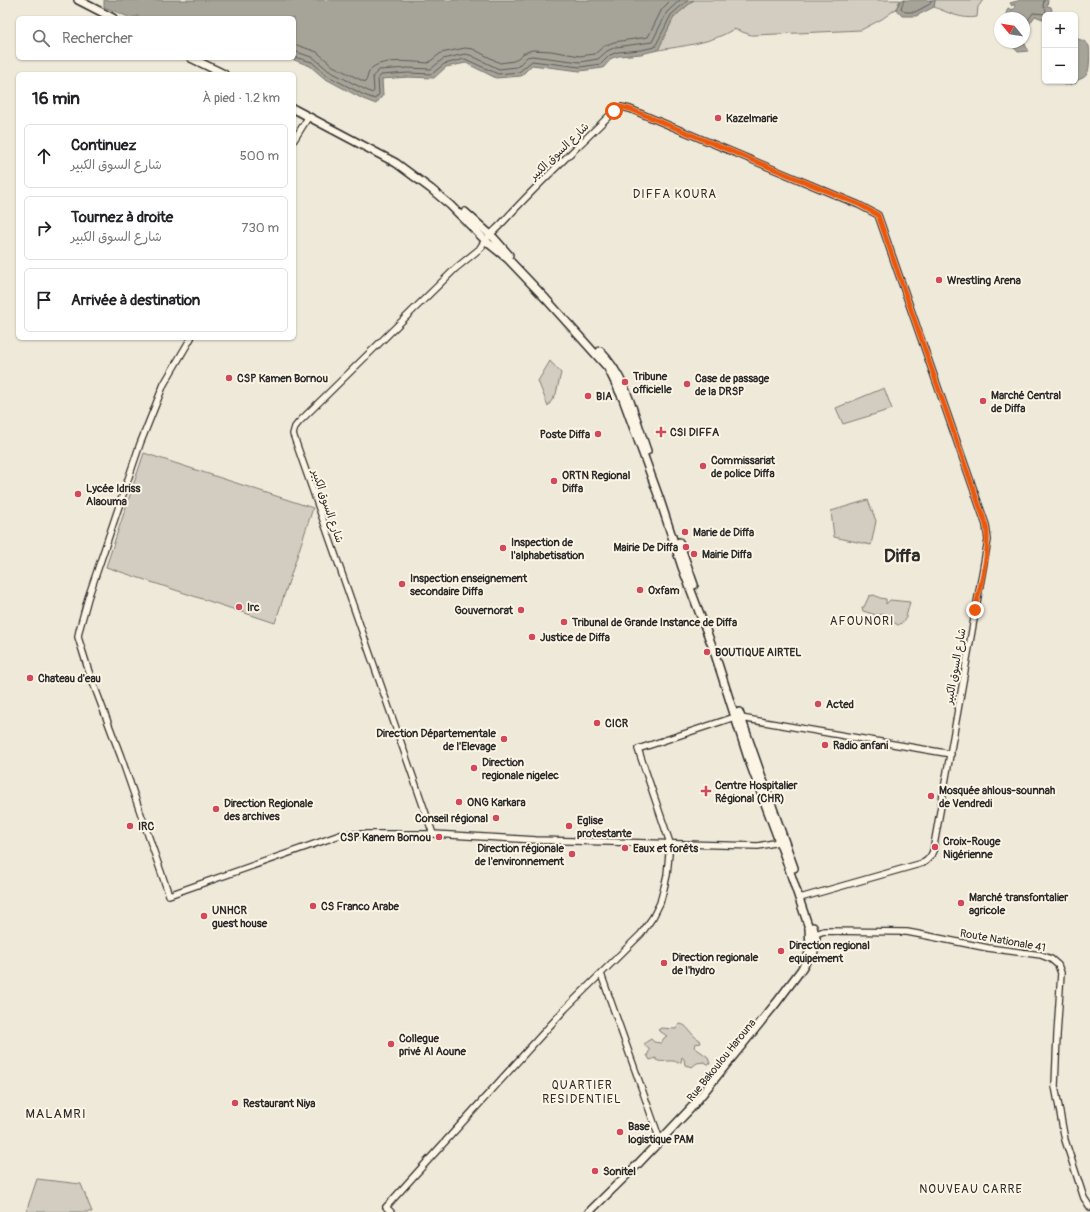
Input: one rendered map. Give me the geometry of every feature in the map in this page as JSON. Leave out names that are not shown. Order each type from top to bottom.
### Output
[{"type":"highway","points":[[78,0],[109,16]]},
{"type":"highway","points":[[195,60],[220,72]]},
{"type":"highway","name":"Rue Bakoulou Harouna","points":[[296,110],[396,163],[431,189],[490,239],[601,358],[608,368],[617,384],[660,500],[682,567],[738,717],[748,758],[781,839],[802,898],[812,935],[814,951],[811,962],[780,1005],[694,1110],[665,1142],[593,1212]]},
{"type":"highway","name":"Rue Bakoulou Harouna","points":[[589,1212],[638,1164],[691,1108],[712,1083],[801,970],[807,960],[812,935]]},
{"type":"street","name":"شارع السوق الكبير","points":[[433,834],[292,434],[299,422],[456,268],[490,239],[537,187],[614,111],[621,107],[630,109],[860,205],[878,215],[986,525],[988,534],[986,555],[965,662],[951,754],[933,851],[928,861],[923,863],[802,898]]},
{"type":"street","points":[[296,137],[311,117]]},
{"type":"street","points":[[190,340],[164,384],[140,444],[88,598],[78,637],[89,672],[121,757],[169,895],[244,870],[340,835],[433,834],[536,840],[758,846],[774,843],[781,839]]},
{"type":"street","points":[[391,1212],[386,1207],[391,1201],[565,1009],[641,934],[653,917],[660,903],[667,875],[670,843],[643,768],[638,748],[738,717],[951,754]]},
{"type":"street","name":"Route Nationale 41","points":[[812,935],[824,931],[907,932],[988,948],[1041,955],[1050,959],[1058,966],[1061,973],[1056,1035],[1055,1086],[1069,1154],[1084,1198],[1090,1207]]},
{"type":"street","points":[[601,974],[660,1140]]},
{"type":"shaded area","points":[[694,0],[900,0],[896,9],[882,19],[861,30],[751,35],[734,29],[707,41],[658,50],[674,17]]},
{"type":"shaded area","points":[[935,0],[983,0],[978,7],[977,17],[971,18],[955,15],[934,7]]},
{"type":"shaded area","points":[[550,361],[561,373],[556,394],[548,406],[538,381]]},
{"type":"shaded area","points":[[884,388],[892,409],[843,424],[836,408]]},
{"type":"shaded area","points":[[144,453],[313,508],[275,623],[106,567]]},
{"type":"shaded area","points":[[868,500],[876,521],[871,545],[834,537],[831,511]]},
{"type":"shaded area","points":[[874,595],[886,599],[886,604],[890,600],[910,602],[905,621],[898,625],[893,622],[886,622],[885,620],[889,616],[884,614],[876,615],[863,611],[862,607],[864,607],[869,596]]},
{"type":"shaded area","points":[[679,1024],[685,1026],[696,1038],[700,1040],[701,1043],[695,1044],[694,1047],[708,1057],[710,1064],[704,1062],[697,1063],[692,1067],[685,1065],[682,1057],[681,1062],[678,1063],[673,1061],[659,1061],[656,1060],[656,1058],[650,1060],[647,1055],[649,1049],[644,1045],[646,1042],[651,1039],[654,1042],[661,1043],[667,1036],[658,1030],[661,1028],[676,1029]]},
{"type":"shaded area","points":[[37,1179],[81,1184],[92,1212],[26,1212]]},
{"type":"water","points":[[104,0],[694,0],[674,17],[658,50],[612,58],[603,68],[580,71],[532,65],[521,76],[496,78],[466,63],[446,67],[434,78],[408,77],[382,79],[383,95],[376,104],[363,99],[324,78],[310,66],[294,60],[296,60],[296,16],[126,16],[104,7]]},
{"type":"water","points":[[901,0],[935,0],[934,7],[916,16],[902,16],[896,9]]},
{"type":"water","points":[[1021,0],[1048,0],[1047,6],[1051,7],[1052,10],[1050,12],[1042,12],[1042,19],[1035,16],[1030,23],[1030,12],[1007,12],[1008,8],[1012,10],[1015,8],[1014,4],[1012,6],[1010,3]]},
{"type":"water","points":[[1078,39],[1087,43],[1089,46],[1089,68],[1086,75],[1078,80]]},
{"type":"water","points":[[1014,48],[1027,48],[1028,51],[1018,52]]},
{"type":"place","name":"Kazelmarie","points":[[718,118]]},
{"type":"place","name":"Wrestling Arena","points":[[939,280]]},
{"type":"place","name":"CSP Kamen Bornou","points":[[229,378]]},
{"type":"place","name":"Tribune officielle","points":[[625,382]]},
{"type":"place","name":"Case de passage de la DRSP","points":[[687,384]]},
{"type":"place","name":"BIA","points":[[588,396]]},
{"type":"place","name":"Marché Central de Diffa","points":[[983,401]]},
{"type":"place","name":"CSI DIFFA","points":[[661,432]]},
{"type":"place","name":"Poste Diffa","points":[[598,434]]},
{"type":"place","name":"Commissariat de police Diffa","points":[[703,466]]},
{"type":"place","name":"ORTN Regional Diffa","points":[[554,481]]},
{"type":"place","name":"Lycée Idriss Alaouma","points":[[78,494]]},
{"type":"place","name":"Marie de Diffa","points":[[685,532]]},
{"type":"place","name":"Mairie De Diffa","points":[[686,547]]},
{"type":"place","name":"Inspection de l'alphabetisation","points":[[503,548]]},
{"type":"place","name":"Mairie Diffa","points":[[694,554]]},
{"type":"place","name":"Inspection enseignement secondaire Diffa","points":[[402,584]]},
{"type":"place","name":"Oxfam","points":[[640,590]]},
{"type":"place","name":"Irc","points":[[239,607]]},
{"type":"place","name":"Gouvernorat","points":[[521,610]]},
{"type":"place","name":"Tribunal de Grande Instance de Diffa","points":[[564,622]]},
{"type":"place","name":"Justice de Diffa","points":[[532,637]]},
{"type":"place","name":"BOUTIQUE AIRTEL","points":[[707,652]]},
{"type":"place","name":"Chateau d'eau","points":[[30,678]]},
{"type":"place","name":"Acted","points":[[818,704]]},
{"type":"place","name":"CICR","points":[[597,723]]},
{"type":"place","name":"Direction Départementale de l'Elevage","points":[[504,739]]},
{"type":"place","name":"Radio anfani","points":[[825,745]]},
{"type":"place","name":"Direction regionale nigelec","points":[[474,768]]},
{"type":"place","name":"Centre Hospitalier Régional (CHR)","points":[[706,791]]},
{"type":"place","name":"Mosquée ahlous-sounnah de Vendredi","points":[[931,796]]},
{"type":"place","name":"ONG Karkara","points":[[459,802]]},
{"type":"place","name":"Direction Regionale des archives","points":[[216,809]]},
{"type":"place","name":"Conseil régional","points":[[496,818]]},
{"type":"place","name":"IRC","points":[[130,826]]},
{"type":"place","name":"Eglise protestante","points":[[569,826]]},
{"type":"place","name":"CSP Kanem Bornou","points":[[439,837]]},
{"type":"place","name":"Croix-Rouge Nigérienne","points":[[935,847]]},
{"type":"place","name":"Eaux et forêts","points":[[625,848]]},
{"type":"place","name":"Direction régionale de l'environnement","points":[[572,854]]},
{"type":"place","name":"Marché transfontalier agricole","points":[[961,903]]},
{"type":"place","name":"CS Franco Arabe","points":[[313,906]]},
{"type":"place","name":"UNHCR guest house","points":[[204,916]]},
{"type":"place","name":"Direction regional equipement","points":[[781,951]]},
{"type":"place","name":"Direction regionale de l'hydro","points":[[664,963]]},
{"type":"place","name":"Collegue privé Al Aoune","points":[[391,1044]]},
{"type":"place","name":"Restaurant Niya","points":[[235,1103]]},
{"type":"place","name":"Base logistique PAM","points":[[620,1132]]},
{"type":"place","name":"Sonitel","points":[[595,1171]]},
{"type":"district","name":"DIFFA KOURA","points":[[675,194]]},
{"type":"district","name":"Diffa","points":[[902,555]]},
{"type":"district","name":"AFOUNORI","points":[[862,621]]},
{"type":"district","name":"QUARTIER RESIDENTIEL","points":[[582,1092]]},
{"type":"district","name":"MALAMRI","points":[[56,1113]]},
{"type":"district","name":"NOUVEAU CARRE","points":[[971,1189]]},
{"type":"route","points":[[614,111],[621,107],[630,109],[860,205],[878,215],[986,525],[988,540],[975,610]]}]
